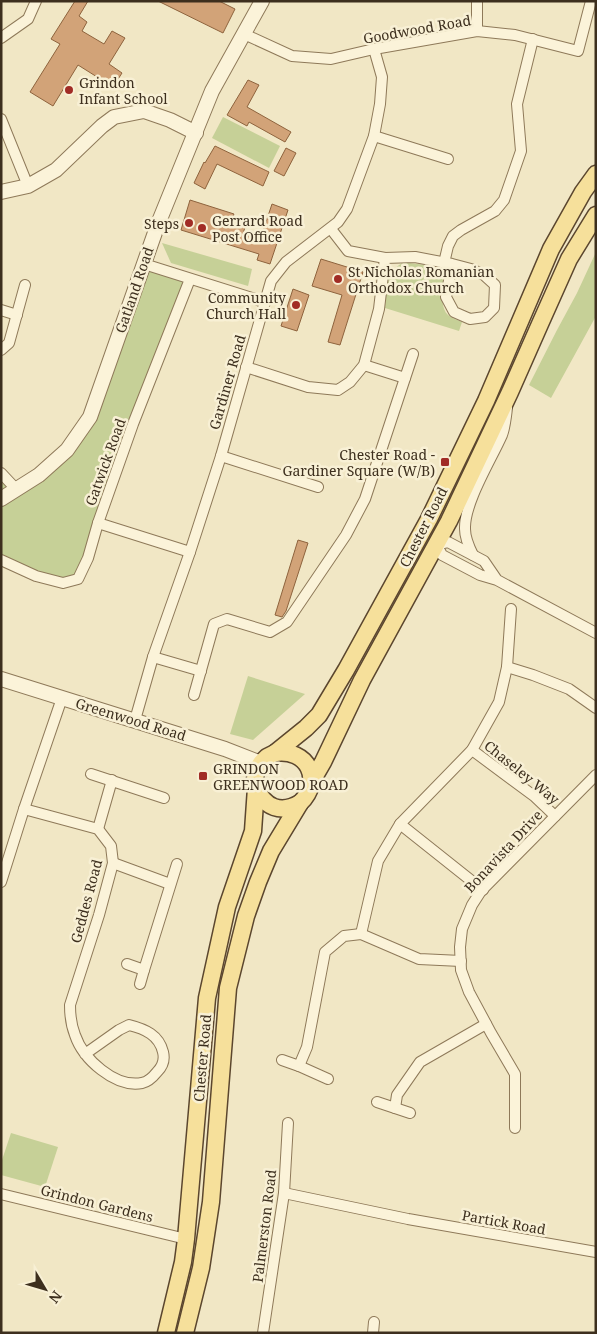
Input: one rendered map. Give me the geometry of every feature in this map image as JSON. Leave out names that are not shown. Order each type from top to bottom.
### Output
[{"type":"main road","name":"Chester Road","points":[[166,1333],[183,1262],[186,1239],[207,998],[227,907],[253,831],[256,771],[260,763],[306,728],[319,715],[346,670],[419,537],[486,401],[551,249],[583,192],[596,174]]},
{"type":"main road","name":"Chester Road","points":[[185,1333],[201,1268],[211,1202],[228,988],[246,916],[258,882],[271,851],[310,790],[312,781],[324,762],[362,680],[437,545],[510,392],[569,259],[596,215]]},
{"type":"main road","points":[[419,537],[437,545]]},
{"type":"main road","points":[[275,753],[293,753],[301,758],[311,771],[312,781]]},
{"type":"main road","points":[[256,788],[266,803],[274,807],[291,808],[300,803]]},
{"type":"street","points":[[1,38],[28,19],[36,1]]},
{"type":"street","name":"Gatland Road","points":[[1,499],[39,475],[67,450],[90,417],[158,224],[212,91],[262,1]]},
{"type":"street","points":[[477,1],[477,31]]},
{"type":"street","name":"Goodwood Road","points":[[244,34],[292,56],[331,59],[374,49],[477,31],[515,35],[578,51],[591,1]]},
{"type":"street","points":[[331,229],[348,251],[384,258],[415,257],[448,264],[471,269],[484,275],[495,284],[494,308],[485,317],[470,318],[454,312],[446,297],[448,264],[448,246],[453,236],[495,211],[504,200],[522,151],[517,104],[533,39]]},
{"type":"street","name":"Gardiner Road","points":[[135,720],[220,456],[271,282],[286,262],[338,222],[347,209],[374,136],[380,104],[382,77],[374,49]]},
{"type":"street","points":[[1,192],[28,186],[56,170],[102,126],[114,118],[144,111],[170,120],[196,133]]},
{"type":"street","points":[[1,119],[28,186]]},
{"type":"street","points":[[374,136],[448,159]]},
{"type":"street","points":[[246,367],[308,387],[338,390],[350,382],[364,365],[379,309],[384,258]]},
{"type":"street","points":[[144,264],[264,302]]},
{"type":"street","name":"Gatwick Road","points":[[1,560],[36,576],[63,583],[78,579],[88,558],[98,523],[133,424],[190,279]]},
{"type":"street","points":[[1,350],[9,343],[25,284]]},
{"type":"street","points":[[1,310],[17,315]]},
{"type":"street","points":[[194,695],[214,624],[227,619],[270,632],[287,622],[346,535],[365,499],[413,354]]},
{"type":"street","points":[[364,365],[405,378]]},
{"type":"street","points":[[473,555],[464,530],[466,516],[503,433],[510,392]]},
{"type":"street","points":[[220,456],[318,487]]},
{"type":"street","points":[[1,473],[16,489]]},
{"type":"street","points":[[98,523],[190,552]]},
{"type":"street","points":[[497,580],[484,561],[448,542],[437,545],[442,555],[480,575],[497,580],[596,633]]},
{"type":"street","points":[[361,934],[378,861],[400,824],[472,750],[499,702],[507,667],[511,609]]},
{"type":"street","points":[[154,657],[201,671]]},
{"type":"street","points":[[507,667],[569,689],[596,708]]},
{"type":"street","name":"Greenwood Road","points":[[1,678],[225,749],[260,763]]},
{"type":"street","points":[[1,882],[3,868],[62,698]]},
{"type":"street","name":"Chaseley Way","points":[[472,750],[534,796],[555,816]]},
{"type":"street","points":[[91,774],[164,798]]},
{"type":"street","name":"Bonavista Drive","points":[[515,1128],[514,1074],[469,992],[461,970],[460,947],[462,929],[472,905],[483,890],[596,775]]},
{"type":"street","points":[[24,809],[98,829],[112,780]]},
{"type":"street","points":[[400,824],[483,890]]},
{"type":"street","name":"Geddes Road","points":[[86,1054],[129,1025],[139,1028],[156,1038],[165,1059],[161,1069],[153,1077],[143,1083],[132,1083],[117,1079],[93,1063],[86,1054],[75,1036],[70,1018],[70,1005],[99,916],[112,863],[111,846],[98,829]]},
{"type":"street","points":[[112,863],[170,884]]},
{"type":"street","points":[[140,984],[177,864]]},
{"type":"street","points":[[299,1066],[307,1047],[325,952],[344,936],[361,934],[418,959],[461,961]]},
{"type":"street","points":[[127,964],[144,970]]},
{"type":"street","points":[[394,1108],[397,1094],[420,1062],[486,1024]]},
{"type":"street","points":[[282,1060],[328,1079]]},
{"type":"street","points":[[377,1102],[410,1113]]},
{"type":"street","name":"Palmerston Road","points":[[263,1333],[284,1193],[288,1123]]},
{"type":"street","name":"Partick Road","points":[[284,1193],[408,1219],[596,1252]]},
{"type":"street","name":"Grindon Gardens","points":[[1,1194],[186,1239]]},
{"type":"green space","points":[[223,117],[280,146],[269,168],[212,138]]},
{"type":"green space","points":[[162,243],[252,269],[248,286],[171,263]]},
{"type":"green space","points":[[596,252],[596,316],[551,398],[529,385]]},
{"type":"green space","points":[[404,262],[428,266],[440,271],[443,282],[444,309],[449,316],[462,322],[459,331],[385,308],[390,276]]},
{"type":"green space","points":[[144,264],[190,279],[78,579],[63,583],[1,560],[1,473],[16,489],[39,475],[90,417]]},
{"type":"green space","points":[[248,676],[305,694],[253,740],[230,734]]},
{"type":"green space","points":[[11,1133],[58,1147],[45,1187],[1,1175],[1,1163]]},
{"type":"building","points":[[75,1],[88,1],[79,16],[87,22],[82,31],[104,44],[112,31],[125,38],[109,64],[122,73],[113,87],[78,65],[53,106],[30,92],[60,44],[51,39]]},
{"type":"building","points":[[158,1],[219,1],[235,9],[223,33]]},
{"type":"building","points":[[248,80],[259,85],[247,107],[291,132],[285,142],[249,122],[247,126],[227,115]]},
{"type":"building","points":[[215,146],[269,172],[263,186],[217,164],[205,189],[194,183],[204,162]]},
{"type":"building","points":[[286,148],[296,153],[284,176],[274,171]]},
{"type":"building","points":[[190,200],[247,220],[243,234],[260,240],[272,204],[288,210],[270,264],[257,260],[259,254],[181,230]]},
{"type":"building","name":"St Nicholas Romanian Orthodox Church","points":[[321,259],[363,272],[340,345],[328,342],[342,295],[312,286]]},
{"type":"building","points":[[293,289],[309,295],[297,331],[281,326]]},
{"type":"building","points":[[298,540],[308,543],[286,611],[282,617],[275,615]]},
{"type":"place","name":"Grindon Infant School","points":[[69,90]]},
{"type":"place","name":"Steps","points":[[189,223]]},
{"type":"place","name":"Gerrard Road Post Office","points":[[202,228]]},
{"type":"place","name":"St Nicholas Romanian Orthodox Church","points":[[338,279]]},
{"type":"place","name":"Community Church Hall","points":[[296,305]]},
{"type":"place","name":"Chester Road - Gardiner Square (W/B)","points":[[445,462]]},
{"type":"place","name":"GRINDON GREENWOOD ROAD","points":[[203,776]]}]
